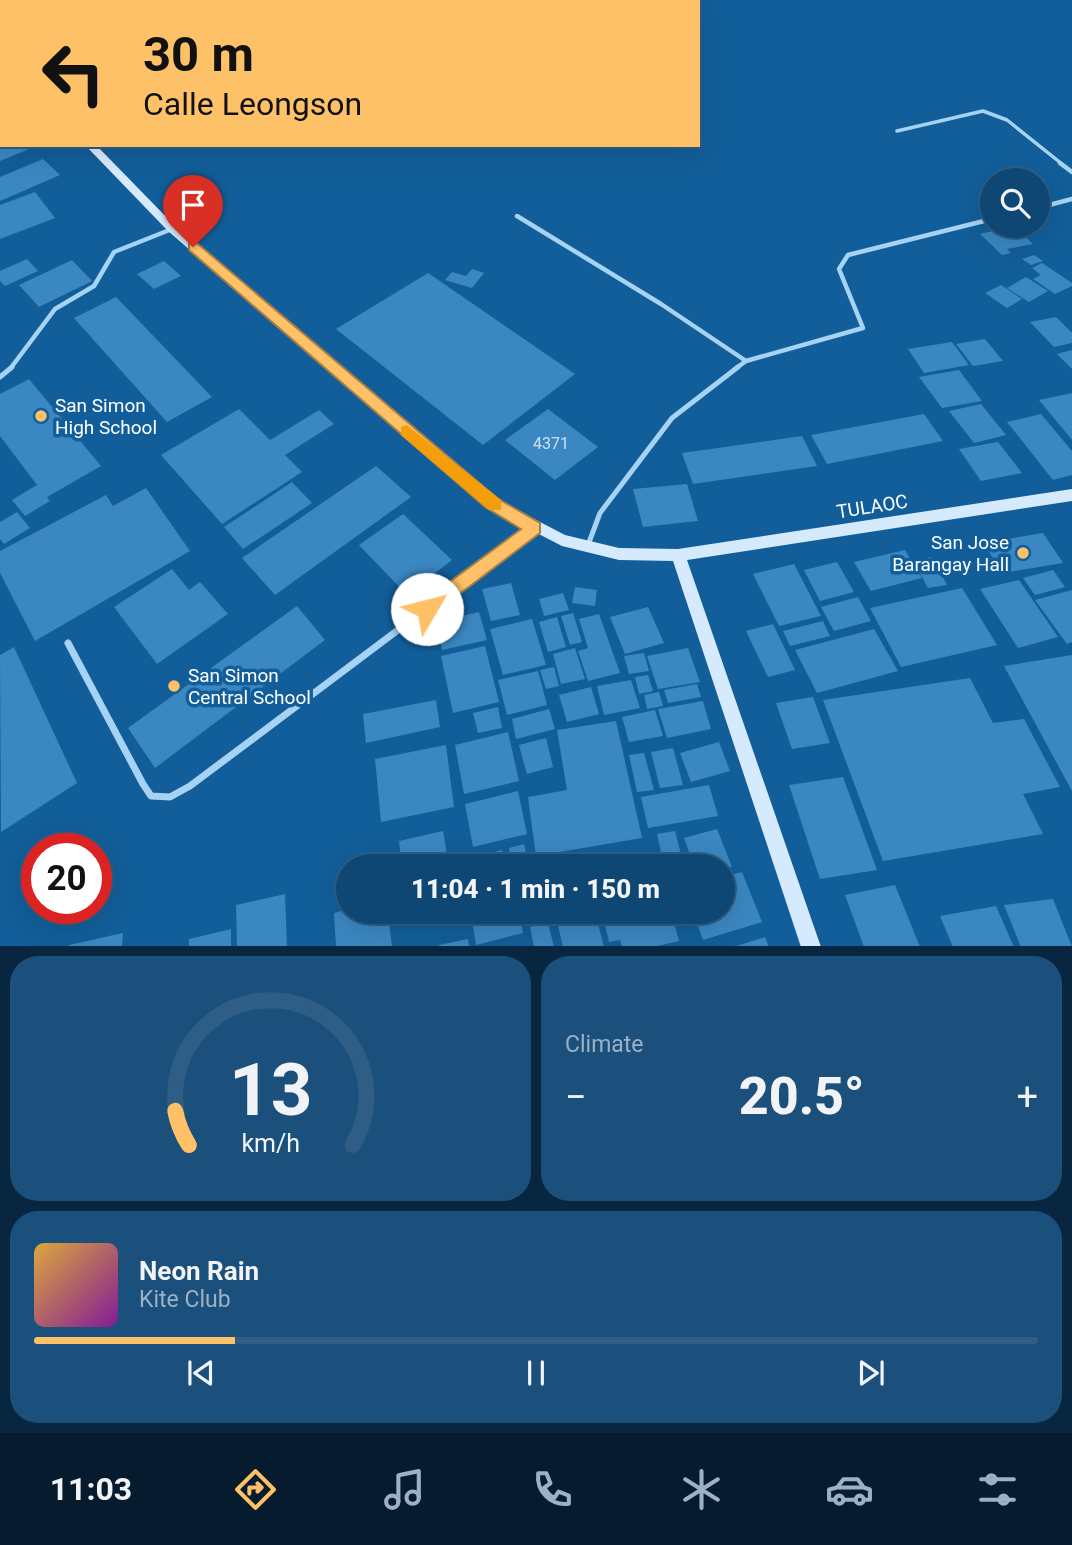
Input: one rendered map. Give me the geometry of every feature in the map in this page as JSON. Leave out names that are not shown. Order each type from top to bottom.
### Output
[{"type":"main road","name":"TULAOC","points":[[92,147],[172,229],[491,503],[534,528],[562,540],[619,554],[678,555],[1069,500]]},
{"type":"main road","points":[[678,555],[811,946]]},
{"type":"lane","points":[[897,131],[983,111],[1007,120],[1072,172]]},
{"type":"lane","points":[[1050,205],[1072,199]]},
{"type":"lane","points":[[517,215],[661,304],[746,361]]},
{"type":"lane","points":[[588,545],[600,513],[671,418],[746,361],[863,328],[839,269],[848,255],[980,222]]},
{"type":"lane","points":[[0,377],[14,366],[55,309],[94,286],[114,252],[172,229]]},
{"type":"lane","points":[[68,643],[151,796],[170,797],[190,786],[534,528]]},
{"type":"building","points":[[0,147],[34,147],[0,161]]},
{"type":"building","points":[[43,159],[60,175],[0,201],[0,177]]},
{"type":"building","points":[[35,192],[55,218],[0,239],[0,205]]},
{"type":"building","points":[[984,238],[1027,238],[1033,244],[1007,249],[1011,253],[1002,255]]},
{"type":"building","points":[[1034,255],[1043,261],[1031,265],[1022,259]]},
{"type":"building","points":[[27,259],[38,271],[5,286],[0,281],[0,271]]},
{"type":"building","points":[[72,260],[92,281],[39,307],[19,285]]},
{"type":"building","points":[[164,261],[181,276],[154,289],[137,274]]},
{"type":"building","points":[[1042,263],[1072,283],[1072,286],[1055,294],[1033,279],[1041,275],[1032,268]]},
{"type":"building","points":[[472,269],[484,273],[472,288],[445,280],[452,272],[466,276]]},
{"type":"building","points":[[428,273],[575,374],[483,445],[336,329]]},
{"type":"building","points":[[1026,277],[1048,291],[1029,302],[1007,288]]},
{"type":"building","points":[[1001,285],[1022,299],[1007,308],[985,293]]},
{"type":"building","points":[[116,297],[212,397],[167,422],[74,318]]},
{"type":"building","points":[[1056,317],[1072,333],[1072,343],[1054,347],[1030,322]]},
{"type":"building","points":[[985,339],[1003,361],[973,366],[956,344]]},
{"type":"building","points":[[952,342],[969,365],[924,373],[908,349]]},
{"type":"building","points":[[1072,350],[1072,369],[1057,354]]},
{"type":"building","points":[[959,370],[982,401],[942,408],[919,377]]},
{"type":"building","points":[[29,379],[101,466],[47,497],[50,501],[25,516],[12,500],[37,485],[0,436],[0,394]]},
{"type":"building","points":[[1072,393],[1072,440],[1039,400]]},
{"type":"building","points":[[981,404],[1006,435],[974,443],[949,411]]},
{"type":"building","points":[[239,409],[270,440],[319,410],[334,424],[285,455],[302,472],[222,524],[161,455]]},
{"type":"building","points":[[548,409],[598,447],[555,480],[505,440]]},
{"type":"building","points":[[924,414],[943,441],[827,464],[811,435]]},
{"type":"building","points":[[1041,414],[1072,451],[1072,475],[1053,480],[1007,422]]},
{"type":"building","points":[[802,436],[817,466],[693,484],[682,453]]},
{"type":"building","points":[[998,442],[1022,473],[981,481],[959,449]]},
{"type":"building","points":[[376,466],[411,497],[275,595],[242,558]]},
{"type":"building","points":[[292,482],[312,503],[243,549],[224,527]]},
{"type":"building","points":[[687,484],[698,521],[643,527],[633,489]]},
{"type":"building","points":[[146,488],[190,551],[35,641],[0,573],[0,551],[106,495],[113,506]]},
{"type":"building","points":[[17,512],[30,528],[4,544],[0,539],[0,522]]},
{"type":"building","points":[[403,514],[452,560],[407,595],[359,545]]},
{"type":"building","name":"San Jose Barangay Hall","points":[[1043,533],[1063,563],[1002,573],[984,543]]},
{"type":"building","points":[[905,550],[922,578],[871,591],[854,562]]},
{"type":"building","points":[[932,557],[947,585],[928,588],[913,560]]},
{"type":"building","points":[[837,562],[854,592],[820,601],[804,570]]},
{"type":"building","points":[[794,564],[821,616],[779,626],[753,574]]},
{"type":"building","points":[[172,569],[189,590],[200,582],[228,614],[157,664],[114,607]]},
{"type":"building","points":[[1053,570],[1065,587],[1035,595],[1023,578]]},
{"type":"building","points":[[1019,580],[1058,637],[1018,648],[980,589]]},
{"type":"building","points":[[511,583],[520,615],[491,621],[482,589]]},
{"type":"building","points":[[575,587],[597,590],[595,606],[572,603]]},
{"type":"building","points":[[962,588],[997,645],[901,667],[870,608]]},
{"type":"building","points":[[1072,590],[1072,642],[1067,644],[1035,600]]},
{"type":"building","points":[[563,593],[569,610],[544,616],[539,599]]},
{"type":"building","points":[[858,597],[871,621],[834,631],[821,607]]},
{"type":"building","points":[[297,606],[325,640],[155,768],[128,728]]},
{"type":"building","points":[[648,607],[664,643],[625,654],[610,617]]},
{"type":"building","points":[[479,612],[487,640],[442,650],[436,622]]},
{"type":"building","points":[[573,613],[582,642],[570,645],[561,616]]},
{"type":"building","points":[[599,614],[620,673],[588,681],[578,651],[588,648],[579,619]]},
{"type":"building","points":[[557,617],[566,647],[548,652],[539,622]]},
{"type":"building","points":[[532,619],[546,665],[503,675],[490,629]]},
{"type":"building","points":[[823,621],[830,636],[790,646],[783,631]]},
{"type":"building","points":[[773,624],[795,670],[768,677],[746,631]]},
{"type":"building","points":[[874,629],[898,671],[817,693],[795,650]]},
{"type":"building","points":[[485,646],[499,702],[453,713],[441,656]]},
{"type":"building","points":[[14,647],[77,783],[1,832],[0,655]]},
{"type":"building","points":[[575,648],[585,679],[561,684],[553,654]]},
{"type":"building","points":[[688,648],[700,682],[658,689],[647,656]]},
{"type":"building","points":[[644,653],[649,671],[629,674],[624,656]]},
{"type":"building","points":[[1072,655],[1072,791],[1004,666]]},
{"type":"building","points":[[554,667],[559,686],[546,689],[540,670]]},
{"type":"building","points":[[538,671],[547,705],[507,715],[498,680]]},
{"type":"building","points":[[648,675],[653,691],[639,694],[635,677]]},
{"type":"building","points":[[970,678],[993,723],[1024,719],[1060,787],[1023,794],[1043,834],[883,861],[823,700]]},
{"type":"building","points":[[631,680],[640,708],[604,715],[597,686]]},
{"type":"building","points":[[697,684],[701,697],[668,703],[664,690]]},
{"type":"building","points":[[591,687],[599,714],[567,722],[559,695]]},
{"type":"building","points":[[659,692],[663,706],[647,709],[644,695]]},
{"type":"building","points":[[813,697],[830,743],[792,749],[776,703]]},
{"type":"building","points":[[436,700],[440,727],[366,743],[363,714]]},
{"type":"building","points":[[703,701],[711,729],[667,738],[658,709]]},
{"type":"building","points":[[498,707],[502,728],[478,733],[473,713]]},
{"type":"building","points":[[549,709],[555,729],[516,739],[512,719]]},
{"type":"building","points":[[655,710],[663,736],[629,742],[622,717]]},
{"type":"building","points":[[616,721],[642,838],[536,854],[528,797],[567,790],[557,730]]},
{"type":"building","points":[[508,732],[519,781],[464,794],[455,745]]},
{"type":"building","points":[[546,738],[553,767],[527,774],[519,745]]},
{"type":"building","points":[[719,742],[730,771],[691,782],[680,753]]},
{"type":"building","points":[[446,745],[454,807],[381,822],[375,759]]},
{"type":"building","points":[[673,748],[683,785],[660,788],[651,752]]},
{"type":"building","points":[[644,753],[654,790],[637,792],[629,755]]},
{"type":"building","points":[[843,777],[877,870],[820,879],[789,785]]},
{"type":"building","points":[[709,785],[718,816],[648,828],[641,797]]},
{"type":"building","points":[[518,791],[527,834],[473,847],[465,804]]},
{"type":"building","points":[[717,829],[727,854],[690,854],[684,838]]},
{"type":"building","points":[[443,831],[447,854],[401,854],[399,841]]},
{"type":"building","points":[[675,831],[681,854],[661,854],[657,834]]},
{"type":"building","points":[[524,844],[526,854],[510,854],[509,848]]},
{"type":"building","points":[[502,850],[503,854],[486,854]]},
{"type":"building","points":[[742,872],[762,922],[703,940],[697,924],[735,924],[735,874]]},
{"type":"building","points":[[895,885],[920,946],[864,946],[845,895]]},
{"type":"building","points":[[285,894],[287,946],[237,946],[236,905]]},
{"type":"building","points":[[1053,899],[1072,946],[1021,946],[1004,905]]},
{"type":"building","points":[[996,906],[1014,946],[953,946],[940,916]]},
{"type":"building","points":[[334,913],[336,924],[389,924],[392,946],[336,946]]},
{"type":"building","points":[[473,924],[521,924],[523,933],[476,945]]},
{"type":"building","points":[[548,924],[554,946],[534,946],[530,927]]},
{"type":"building","points":[[558,924],[598,924],[604,946],[563,946]]},
{"type":"building","points":[[605,924],[674,924],[679,941],[657,946],[622,946],[620,940],[609,942]]},
{"type":"building","points":[[231,929],[231,946],[189,946],[189,939]]},
{"type":"building","points":[[123,933],[122,946],[69,945]]},
{"type":"building","points":[[765,937],[769,946],[737,946]]},
{"type":"building","points":[[468,939],[469,946],[439,946]]},
{"type":"slow traffic","points":[[407,431],[495,505]]},
{"type":"place","name":"San Simon High School","points":[[41,416]]},
{"type":"place","name":"San Jose Barangay Hall","points":[[1023,553]]},
{"type":"place","name":"San Simon Central School","points":[[174,686]]},
{"type":"route","points":[[193,247],[491,503],[534,528],[427,609]]}]
